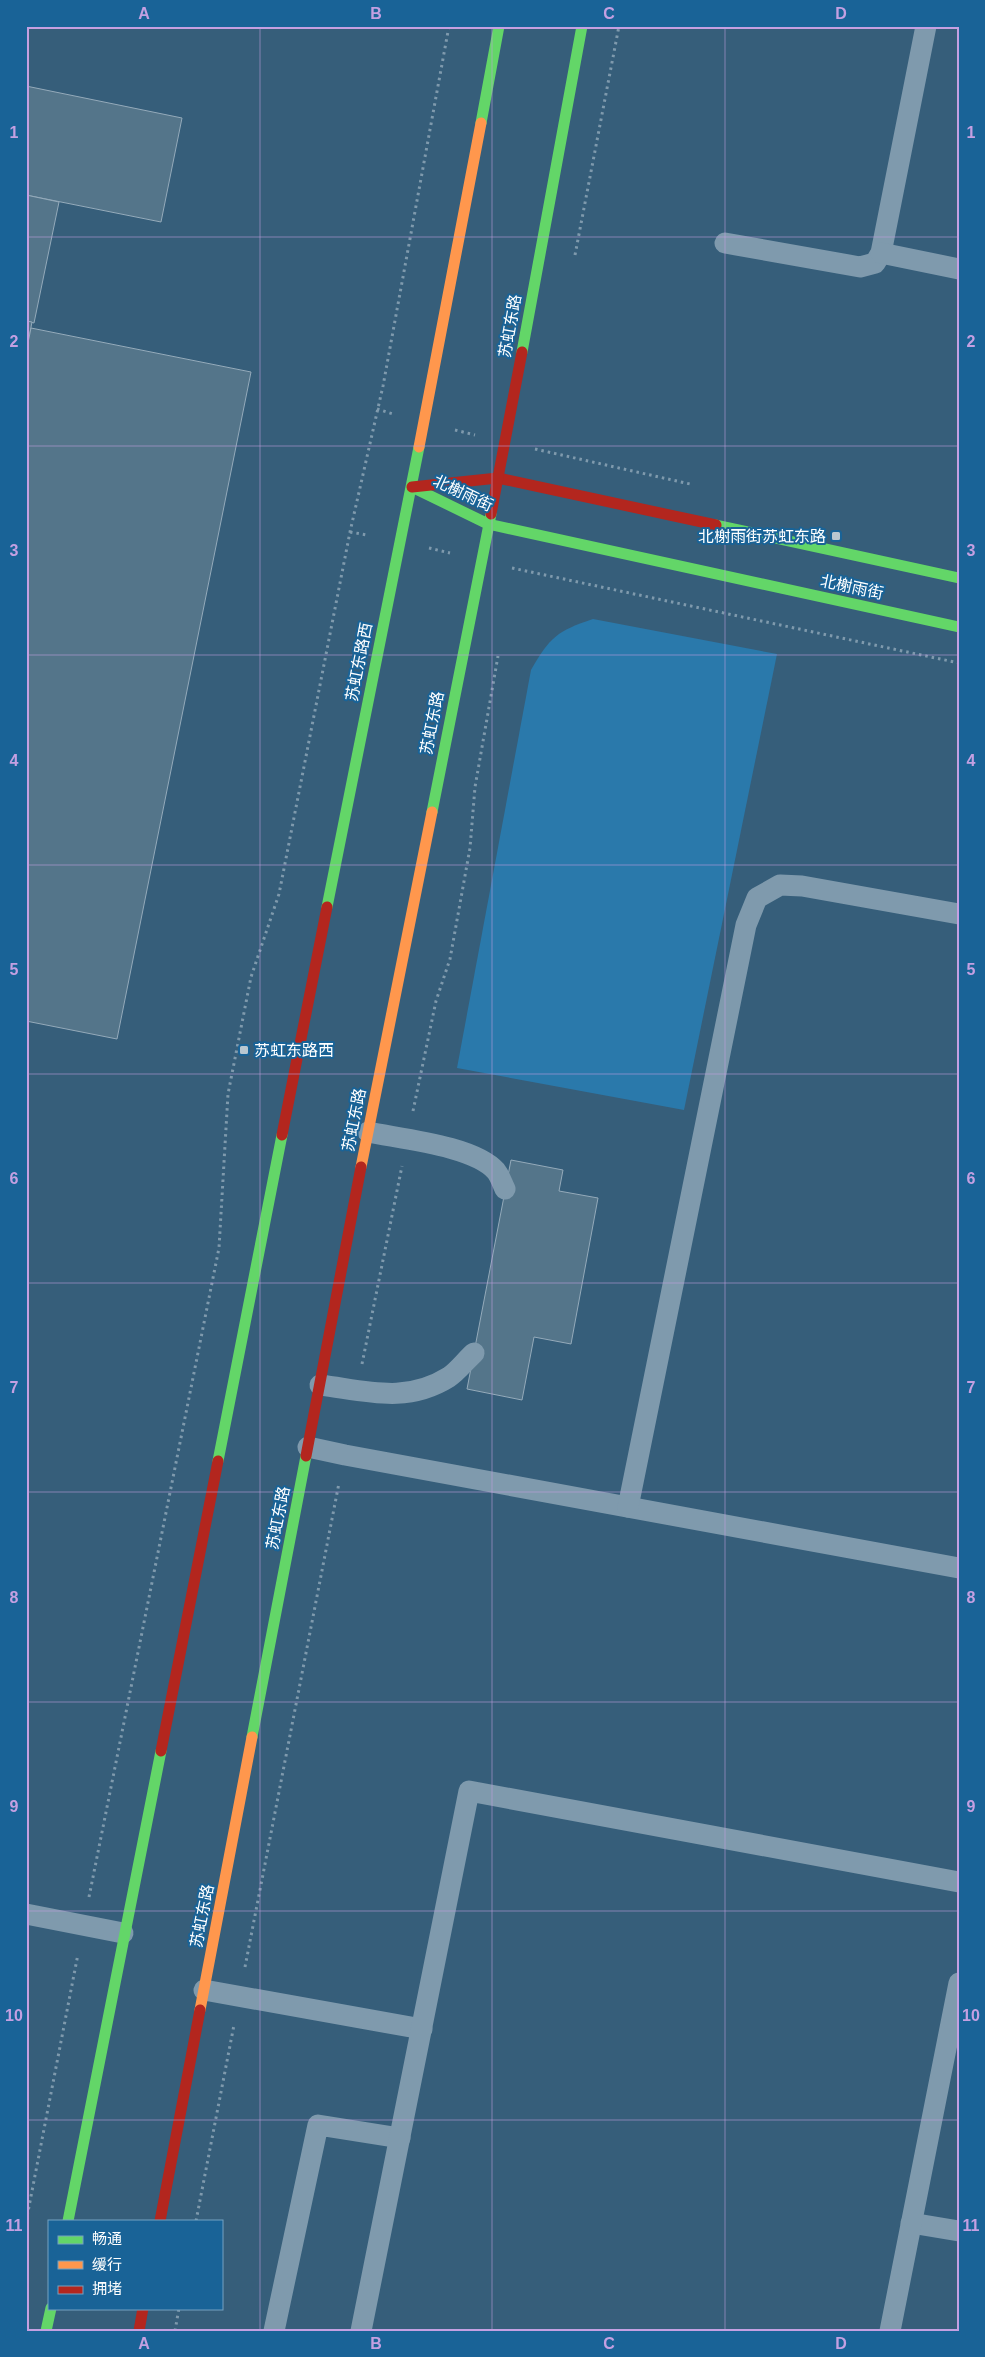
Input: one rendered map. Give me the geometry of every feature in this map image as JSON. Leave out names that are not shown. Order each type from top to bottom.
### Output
[{"type":"main road","points":[[412,487],[499,26]]},
{"type":"main road","name":"苏虹东路","points":[[160,2220],[368,1132],[505,442],[582,26]]},
{"type":"main road","name":"北榭雨街","points":[[412,487],[498,478],[959,578]]},
{"type":"main road","name":"北榭雨街","points":[[412,487],[488,524],[959,627]]},
{"type":"main road","name":"苏虹东路西","points":[[123,1933],[412,487]]},
{"type":"main road","points":[[68,2220],[123,1933]]},
{"type":"main road","points":[[46,2331],[51,2310]]},
{"type":"main road","points":[[139,2331],[143,2310]]},
{"type":"lane","points":[[725,243],[860,267],[874,263],[881,253],[926,26]]},
{"type":"lane","points":[[881,253],[959,269]]},
{"type":"lane","points":[[628,1507],[746,925],[757,898],[780,885],[802,886],[959,914]]},
{"type":"lane","points":[[368,1132],[455,1149],[476,1157],[496,1171],[505,1189]]},
{"type":"lane","points":[[320,1385],[397,1395],[423,1390],[450,1376],[474,1353]]},
{"type":"lane","points":[[308,1447],[959,1568]]},
{"type":"lane","points":[[361,2331],[470,1791],[959,1882]]},
{"type":"lane","points":[[26,1914],[123,1933]]},
{"type":"lane","points":[[890,2331],[911,2223],[954,2030],[959,1983]]},
{"type":"lane","points":[[204,1990],[422,2029]]},
{"type":"lane","points":[[274,2331],[318,2125],[400,2138]]},
{"type":"lane","points":[[911,2223],[959,2231]]},
{"type":"path","points":[[26,2222],[218,1248],[228,1094],[251,977],[279,894],[350,532],[377,409],[449,26]]},
{"type":"path","points":[[377,409],[505,442],[691,484]]},
{"type":"path","points":[[350,532],[400,541],[560,579],[959,663]]},
{"type":"path","points":[[175,2331],[179,2310]]},
{"type":"shaded area","points":[[593,619],[777,654],[684,1110],[457,1068],[531,670],[549,643],[556,637],[571,627]]},
{"type":"building","points":[[26,86],[182,118],[161,222],[26,195]]},
{"type":"building","points":[[26,195],[59,202],[34,323],[26,321]]},
{"type":"building","points":[[26,321],[32,322],[26,353]]},
{"type":"building","points":[[31,328],[251,372],[117,1039],[26,1021],[26,353]]},
{"type":"building","points":[[511,1160],[563,1170],[559,1191],[598,1198],[571,1344],[534,1337],[522,1400],[467,1389]]},
{"type":"traffic: fast","points":[[481,123],[499,26]]},
{"type":"traffic: fast","points":[[522,352],[582,26]]},
{"type":"traffic: fast","points":[[327,907],[419,447]]},
{"type":"traffic: fast","points":[[412,487],[488,524],[959,627]]},
{"type":"traffic: fast","points":[[432,812],[491,514]]},
{"type":"traffic: fast","points":[[716,525],[959,578]]},
{"type":"traffic: fast","points":[[218,1461],[282,1135]]},
{"type":"traffic: fast","points":[[252,1737],[306,1456]]},
{"type":"traffic: fast","points":[[68,2220],[161,1751]]},
{"type":"traffic: fast","points":[[46,2331],[51,2310]]},
{"type":"traffic: slow","points":[[419,447],[481,123]]},
{"type":"traffic: slow","points":[[361,1167],[432,812]]},
{"type":"traffic: slow","points":[[200,2010],[252,1737]]},
{"type":"traffic: jam","points":[[491,514],[522,352]]},
{"type":"traffic: jam","points":[[412,487],[498,478],[716,525]]},
{"type":"traffic: jam","points":[[282,1135],[327,907]]},
{"type":"traffic: jam","points":[[306,1456],[361,1167]]},
{"type":"traffic: jam","points":[[161,1751],[218,1461]]},
{"type":"traffic: jam","points":[[160,2220],[200,2010]]},
{"type":"traffic: jam","points":[[139,2331],[143,2310]]},
{"type":"place","name":"北榭雨街苏虹东路","points":[[836,536]]},
{"type":"place","name":"苏虹东路西","points":[[244,1050]]}]
